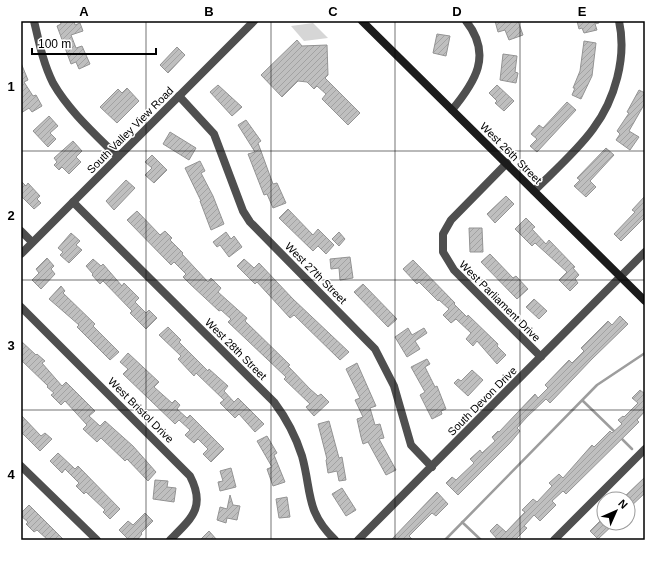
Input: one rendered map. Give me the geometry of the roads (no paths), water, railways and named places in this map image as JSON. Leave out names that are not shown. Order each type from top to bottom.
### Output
[{"type":"main road","name":"West 26th Street","points":[[362,21],[645,301]]},
{"type":"street","points":[[34,21],[42,52],[53,82],[63,98],[84,123],[118,157]]},
{"type":"street","name":"South Valley View Road","points":[[21,254],[254,21]]},
{"type":"street","points":[[452,110],[474,80],[478,69],[480,51],[478,42],[466,21]]},
{"type":"street","points":[[534,191],[586,138],[599,120],[613,89],[620,66],[621,41],[619,21]]},
{"type":"street","name":"West 27th Street","points":[[179,96],[214,134],[243,211],[250,222],[375,349],[394,386],[411,445],[432,467]]},
{"type":"street","name":"West Parliament Drive","points":[[507,164],[451,220],[443,234],[443,252],[454,270],[541,358]]},
{"type":"street","name":"West 28th Street","points":[[73,202],[274,402],[295,438],[302,458],[308,492],[315,517],[335,540]]},
{"type":"street","points":[[21,231],[32,242]]},
{"type":"street","name":"South Devon Drive","points":[[358,540],[645,252]]},
{"type":"street","name":"West Bristol Drive","points":[[21,307],[176,459],[190,476],[197,494],[196,508],[185,525],[170,540]]},
{"type":"street","points":[[557,539],[645,449]]},
{"type":"street","points":[[21,466],[97,540]]},
{"type":"waterway","points":[[445,540],[597,385],[645,353]]},
{"type":"waterway","points":[[582,400],[616,433]]},
{"type":"waterway","points":[[621,438],[632,449]]},
{"type":"waterway","points":[[462,522],[481,540]]}]
